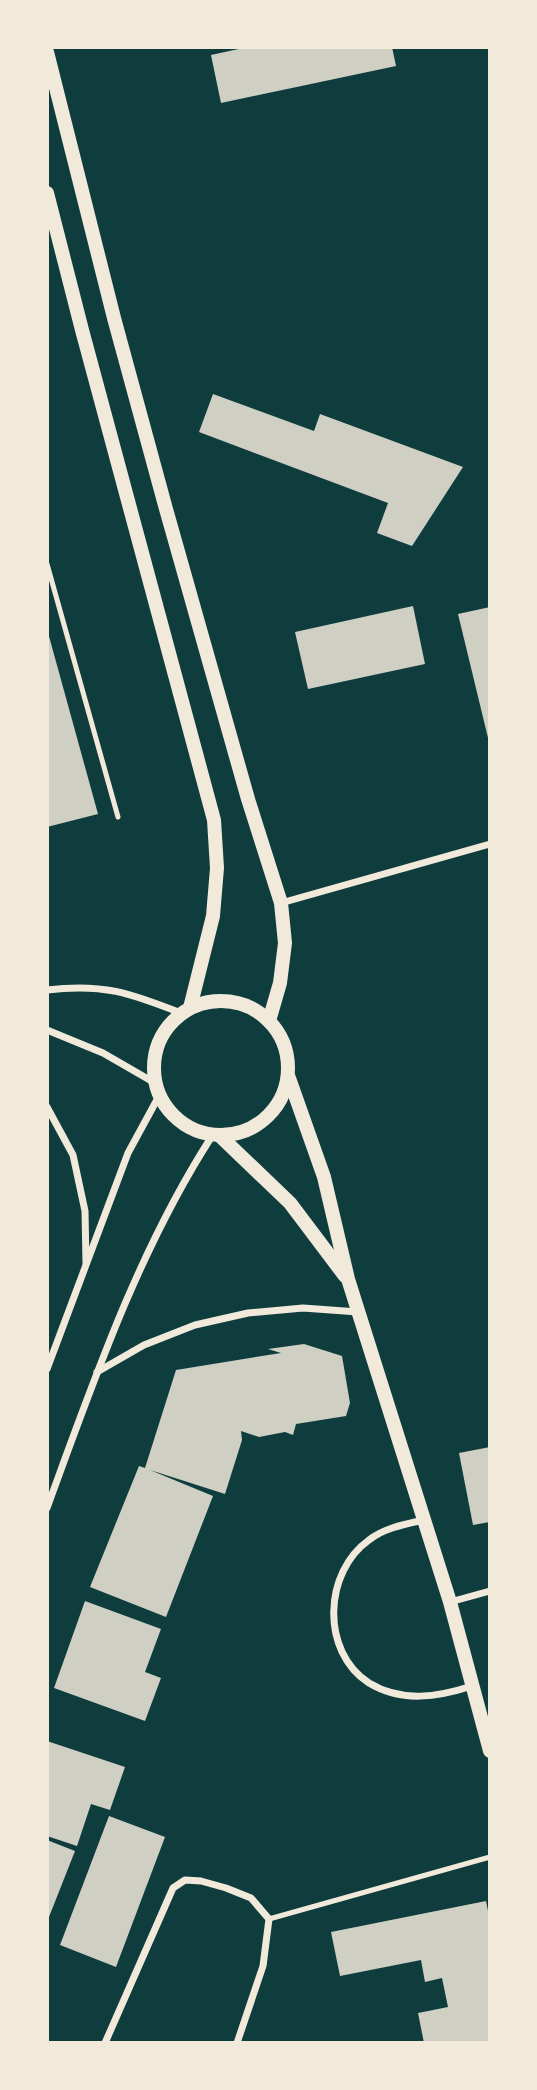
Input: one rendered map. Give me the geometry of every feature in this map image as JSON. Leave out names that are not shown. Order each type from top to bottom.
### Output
[{"type":"main road","points":[[47,52],[114,318],[166,509],[248,799],[282,903],[285,943],[280,983],[269,1021]]},
{"type":"main road","points":[[47,193],[214,820],[217,868],[213,916],[186,1011]]},
{"type":"main road","points":[[289,1078],[283,1097],[272,1114],[244,1132],[216,1136],[190,1129],[172,1115],[157,1090],[153,1063],[158,1044],[167,1027],[186,1011],[208,1002],[230,1002],[251,1008],[269,1021],[282,1037],[288,1057],[289,1078],[324,1177],[348,1279],[450,1602],[490,1751]]},
{"type":"main road","points":[[216,1136],[289,1203],[348,1279]]},
{"type":"street","points":[[282,903],[490,844]]},
{"type":"street","points":[[47,990],[71,987],[110,989],[186,1011]]},
{"type":"street","points":[[47,1030],[103,1053],[157,1090],[128,1153],[47,1369]]},
{"type":"street","points":[[47,1107],[75,1166],[85,1211],[86,1268]]},
{"type":"street","points":[[47,1507],[122,1308],[171,1205],[216,1136]]},
{"type":"street","points":[[96,1373],[144,1345],[182,1330],[248,1313],[303,1308],[358,1312]]},
{"type":"street","points":[[425,1520],[398,1526],[370,1538],[351,1556],[338,1581],[332,1608],[336,1636],[348,1662],[368,1682],[391,1693],[421,1698],[472,1686]]},
{"type":"street","points":[[450,1602],[490,1591]]},
{"type":"street","points":[[105,2043],[173,1888],[185,1880],[201,1881],[251,1898],[269,1919],[263,1966],[237,2043]]},
{"type":"lane","points":[[47,564],[118,817]]},
{"type":"lane","points":[[269,1919],[490,1857]]},
{"type":"building","points":[[248,47],[392,47],[396,66],[221,103],[211,55]]},
{"type":"building","points":[[213,394],[314,431],[320,414],[463,467],[412,546],[377,533],[388,503],[199,432]]},
{"type":"building","points":[[413,606],[425,664],[308,689],[295,632]]},
{"type":"building","points":[[490,607],[490,742],[489,742],[458,614]]},
{"type":"building","points":[[47,629],[98,814],[47,827]]},
{"type":"building","points":[[304,1344],[342,1356],[350,1403],[346,1416],[296,1424],[293,1435],[285,1432],[259,1437],[241,1431],[242,1440],[225,1494],[150,1470],[213,1496],[166,1617],[90,1587],[139,1466],[145,1468],[176,1370],[281,1353],[268,1349]]},
{"type":"building","points":[[490,1447],[490,1522],[473,1525],[459,1453]]},
{"type":"building","points":[[85,1601],[161,1629],[145,1672],[161,1678],[145,1721],[54,1688]]},
{"type":"building","points":[[47,1741],[125,1767],[110,1810],[91,1804],[77,1846],[47,1836]]},
{"type":"building","points":[[109,1816],[165,1837],[116,1967],[60,1945]]},
{"type":"building","points":[[47,1840],[75,1851],[47,1922]]},
{"type":"building","points":[[486,1901],[490,1921],[490,2043],[424,2043],[418,2013],[448,2007],[442,1978],[425,1982],[421,1960],[340,1976],[331,1932]]}]
